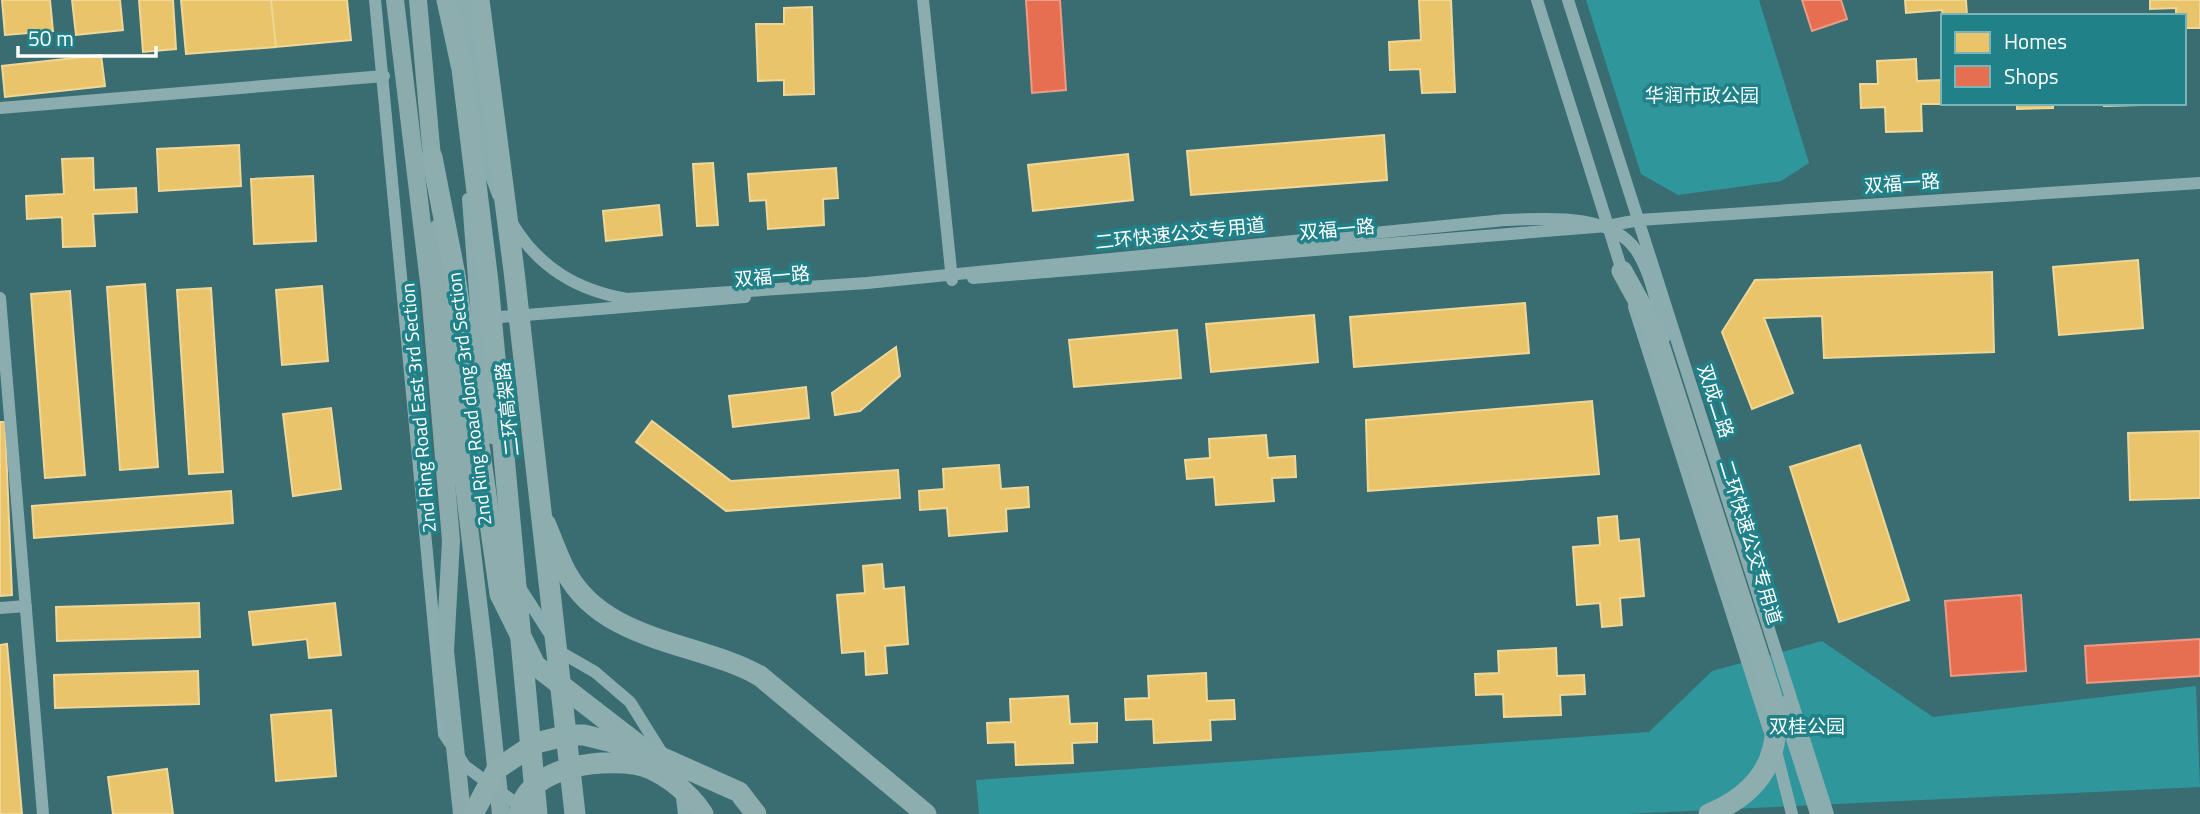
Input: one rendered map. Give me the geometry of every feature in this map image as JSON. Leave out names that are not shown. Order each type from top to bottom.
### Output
[{"type":"highway","name":"二环高架路","points":[[447,0],[462,69],[488,282],[537,814]]},
{"type":"highway","name":"二环高架路","points":[[479,0],[491,80],[575,814]]},
{"type":"highway","points":[[432,157],[455,275],[500,594],[535,665],[645,750]]},
{"type":"highway","points":[[1622,271],[1654,329],[1772,694],[1778,729],[1774,748],[1755,783],[1741,798],[1709,814]]},
{"type":"highway","points":[[541,513],[567,575],[599,611],[650,636],[745,667],[760,676],[926,814]]},
{"type":"highway","points":[[473,814],[497,769],[536,743],[568,735],[584,735],[645,750],[739,792],[756,814]]},
{"type":"highway","points":[[519,814],[531,790],[551,775],[582,765],[635,764],[666,777],[703,814]]},
{"type":"main road","name":"2nd Ring Road East 3rd Section","points":[[395,0],[429,291],[452,541],[445,651],[463,814]]},
{"type":"main road","points":[[418,0],[446,333],[501,814]]},
{"type":"street","points":[[375,0],[444,734],[466,766],[530,814]]},
{"type":"street","name":"2nd Ring Road dong 3rd Section","points":[[453,0],[477,319],[500,514],[512,576],[562,653],[595,672],[631,702],[680,784],[684,814]]},
{"type":"street","name":"二环快速公交专用道","points":[[463,0],[484,157],[503,208],[537,257],[557,273],[595,293],[627,299],[867,283],[1505,220],[1568,220],[1612,231],[1628,240],[1643,264],[1816,814]]},
{"type":"street","points":[[923,0],[952,280]]},
{"type":"street","points":[[1537,0],[1784,777],[1792,814]]},
{"type":"street","name":"双成二路","points":[[1568,0],[1828,814]]},
{"type":"street","points":[[0,108],[384,76]]},
{"type":"street","name":"双福一路","points":[[477,319],[1607,226],[1639,220],[2200,183]]},
{"type":"street","points":[[0,298],[43,814]]},
{"type":"street","points":[[0,608],[26,606]]},
{"type":"green space","name":"华润市政公园","points":[[1586,0],[1759,0],[1809,163],[1781,181],[1678,195],[1641,174]]},
{"type":"green space","name":"双桂公园","points":[[1822,641],[1933,717],[2196,686],[2200,787],[1626,814],[979,814],[976,780],[1649,732],[1712,671]]},
{"type":"building: Homes","points":[[2,0],[50,0],[53,31],[5,35]]},
{"type":"building: Homes","points":[[72,0],[120,0],[123,30],[76,35]]},
{"type":"building: Homes","points":[[139,0],[173,0],[176,49],[143,52]]},
{"type":"building: Homes","points":[[181,0],[271,0],[276,47],[186,54]]},
{"type":"building: Homes","points":[[271,0],[347,0],[351,40],[276,47]]},
{"type":"building: Homes","points":[[1419,0],[1451,0],[1455,92],[1422,93],[1420,69],[1390,70],[1389,42],[1421,40]]},
{"type":"building: Homes","points":[[1905,0],[1966,0],[1967,14],[1943,14],[1942,10],[1906,13]]},
{"type":"building: Homes","points":[[2150,0],[2200,0],[2200,28],[2186,28],[2186,14],[2176,14],[2176,8],[2150,9]]},
{"type":"building: Homes","points":[[812,7],[814,94],[784,95],[784,80],[758,81],[756,24],[784,24],[784,8]]},
{"type":"building: Homes","points":[[101,55],[105,86],[5,97],[2,66]]},
{"type":"building: Homes","points":[[1916,59],[1917,81],[1941,80],[1941,104],[1921,104],[1922,131],[1886,132],[1885,107],[1861,108],[1860,84],[1878,84],[1877,61]]},
{"type":"building: Homes","points":[[2017,105],[2053,105],[2053,108],[2017,109]]},
{"type":"building: Homes","points":[[1384,135],[1387,180],[1191,195],[1187,151]]},
{"type":"building: Homes","points":[[239,145],[241,186],[159,191],[157,149]]},
{"type":"building: Homes","points":[[1128,154],[1133,200],[1033,211],[1028,165]]},
{"type":"building: Homes","points":[[93,158],[94,190],[136,188],[137,212],[93,214],[95,246],[63,247],[62,217],[27,219],[26,196],[64,194],[62,159]]},
{"type":"building: Homes","points":[[713,163],[718,225],[697,226],[693,164]]},
{"type":"building: Homes","points":[[836,168],[838,198],[823,199],[824,225],[768,229],[766,200],[750,201],[748,174]]},
{"type":"building: Homes","points":[[313,176],[316,241],[254,244],[251,179]]},
{"type":"building: Homes","points":[[659,205],[662,235],[606,241],[603,211]]},
{"type":"building: Homes","points":[[2138,260],[2143,328],[2059,335],[2053,267]]},
{"type":"building: Homes","points":[[1992,272],[1994,352],[1824,358],[1822,316],[1764,318],[1793,393],[1752,409],[1722,332],[1755,280]]},
{"type":"building: Homes","points":[[145,284],[158,467],[120,470],[107,287]]},
{"type":"building: Homes","points":[[322,286],[328,361],[282,365],[276,290]]},
{"type":"building: Homes","points":[[211,288],[223,472],[189,474],[177,290]]},
{"type":"building: Homes","points":[[70,291],[85,475],[45,478],[31,294]]},
{"type":"building: Homes","points":[[1525,303],[1529,353],[1354,367],[1350,317]]},
{"type":"building: Homes","points":[[1314,315],[1318,362],[1211,372],[1206,324]]},
{"type":"building: Homes","points":[[1177,330],[1181,378],[1074,387],[1069,340]]},
{"type":"building: Homes","points":[[896,347],[900,376],[860,411],[835,415],[832,393]]},
{"type":"building: Homes","points":[[806,387],[809,418],[733,427],[729,396]]},
{"type":"building: Homes","points":[[1592,401],[1599,474],[1368,491],[1366,420]]},
{"type":"building: Homes","points":[[331,408],[341,489],[293,496],[283,414]]},
{"type":"building: Homes","points":[[652,421],[731,481],[898,470],[900,498],[726,511],[636,442]]},
{"type":"building: Homes","points":[[0,422],[5,422],[12,595],[0,596]]},
{"type":"building: Homes","points":[[2200,431],[2200,498],[2130,500],[2128,433]]},
{"type":"building: Homes","points":[[1266,435],[1268,458],[1295,456],[1296,477],[1272,478],[1274,501],[1216,505],[1214,477],[1187,479],[1185,460],[1210,458],[1209,439]]},
{"type":"building: Homes","points":[[1860,445],[1909,600],[1839,622],[1790,467]]},
{"type":"building: Homes","points":[[999,465],[1001,489],[1028,487],[1029,507],[1006,509],[1007,531],[949,536],[947,508],[920,510],[919,491],[944,489],[943,469]]},
{"type":"building: Homes","points":[[231,491],[233,523],[34,538],[32,506]]},
{"type":"building: Homes","points":[[1617,516],[1619,541],[1639,539],[1644,596],[1620,598],[1622,625],[1602,627],[1600,603],[1577,605],[1573,547],[1600,545],[1598,518]]},
{"type":"building: Homes","points":[[882,564],[884,589],[904,587],[908,644],[885,646],[887,673],[866,675],[865,651],[842,653],[837,595],[865,593],[863,566]]},
{"type":"building: Homes","points":[[199,603],[200,637],[57,641],[56,607]]},
{"type":"building: Homes","points":[[335,603],[341,655],[309,658],[307,639],[253,645],[249,612]]},
{"type":"building: Homes","points":[[7,644],[22,814],[0,814],[0,645]]},
{"type":"building: Homes","points":[[1556,648],[1557,676],[1584,675],[1585,694],[1560,695],[1561,715],[1504,717],[1503,694],[1476,695],[1475,674],[1499,673],[1498,651]]},
{"type":"building: Homes","points":[[198,671],[199,704],[55,708],[54,675]]},
{"type":"building: Homes","points":[[1206,673],[1207,701],[1234,700],[1235,719],[1210,720],[1211,740],[1154,743],[1153,719],[1126,720],[1125,699],[1149,698],[1148,676]]},
{"type":"building: Homes","points":[[1068,696],[1070,724],[1097,723],[1097,742],[1072,743],[1073,763],[1016,765],[1015,742],[988,743],[987,723],[1011,722],[1010,699]]},
{"type":"building: Homes","points":[[331,710],[336,776],[276,781],[271,715]]},
{"type":"building: Homes","points":[[167,769],[173,814],[113,814],[108,777]]},
{"type":"building: Shops","points":[[1026,0],[1060,0],[1066,90],[1032,93]]},
{"type":"building: Shops","points":[[1802,0],[1841,0],[1847,19],[1812,31]]},
{"type":"building: Shops","points":[[2021,595],[2026,671],[1951,676],[1945,601]]},
{"type":"building: Shops","points":[[2200,639],[2200,676],[2087,683],[2085,646]]}]
